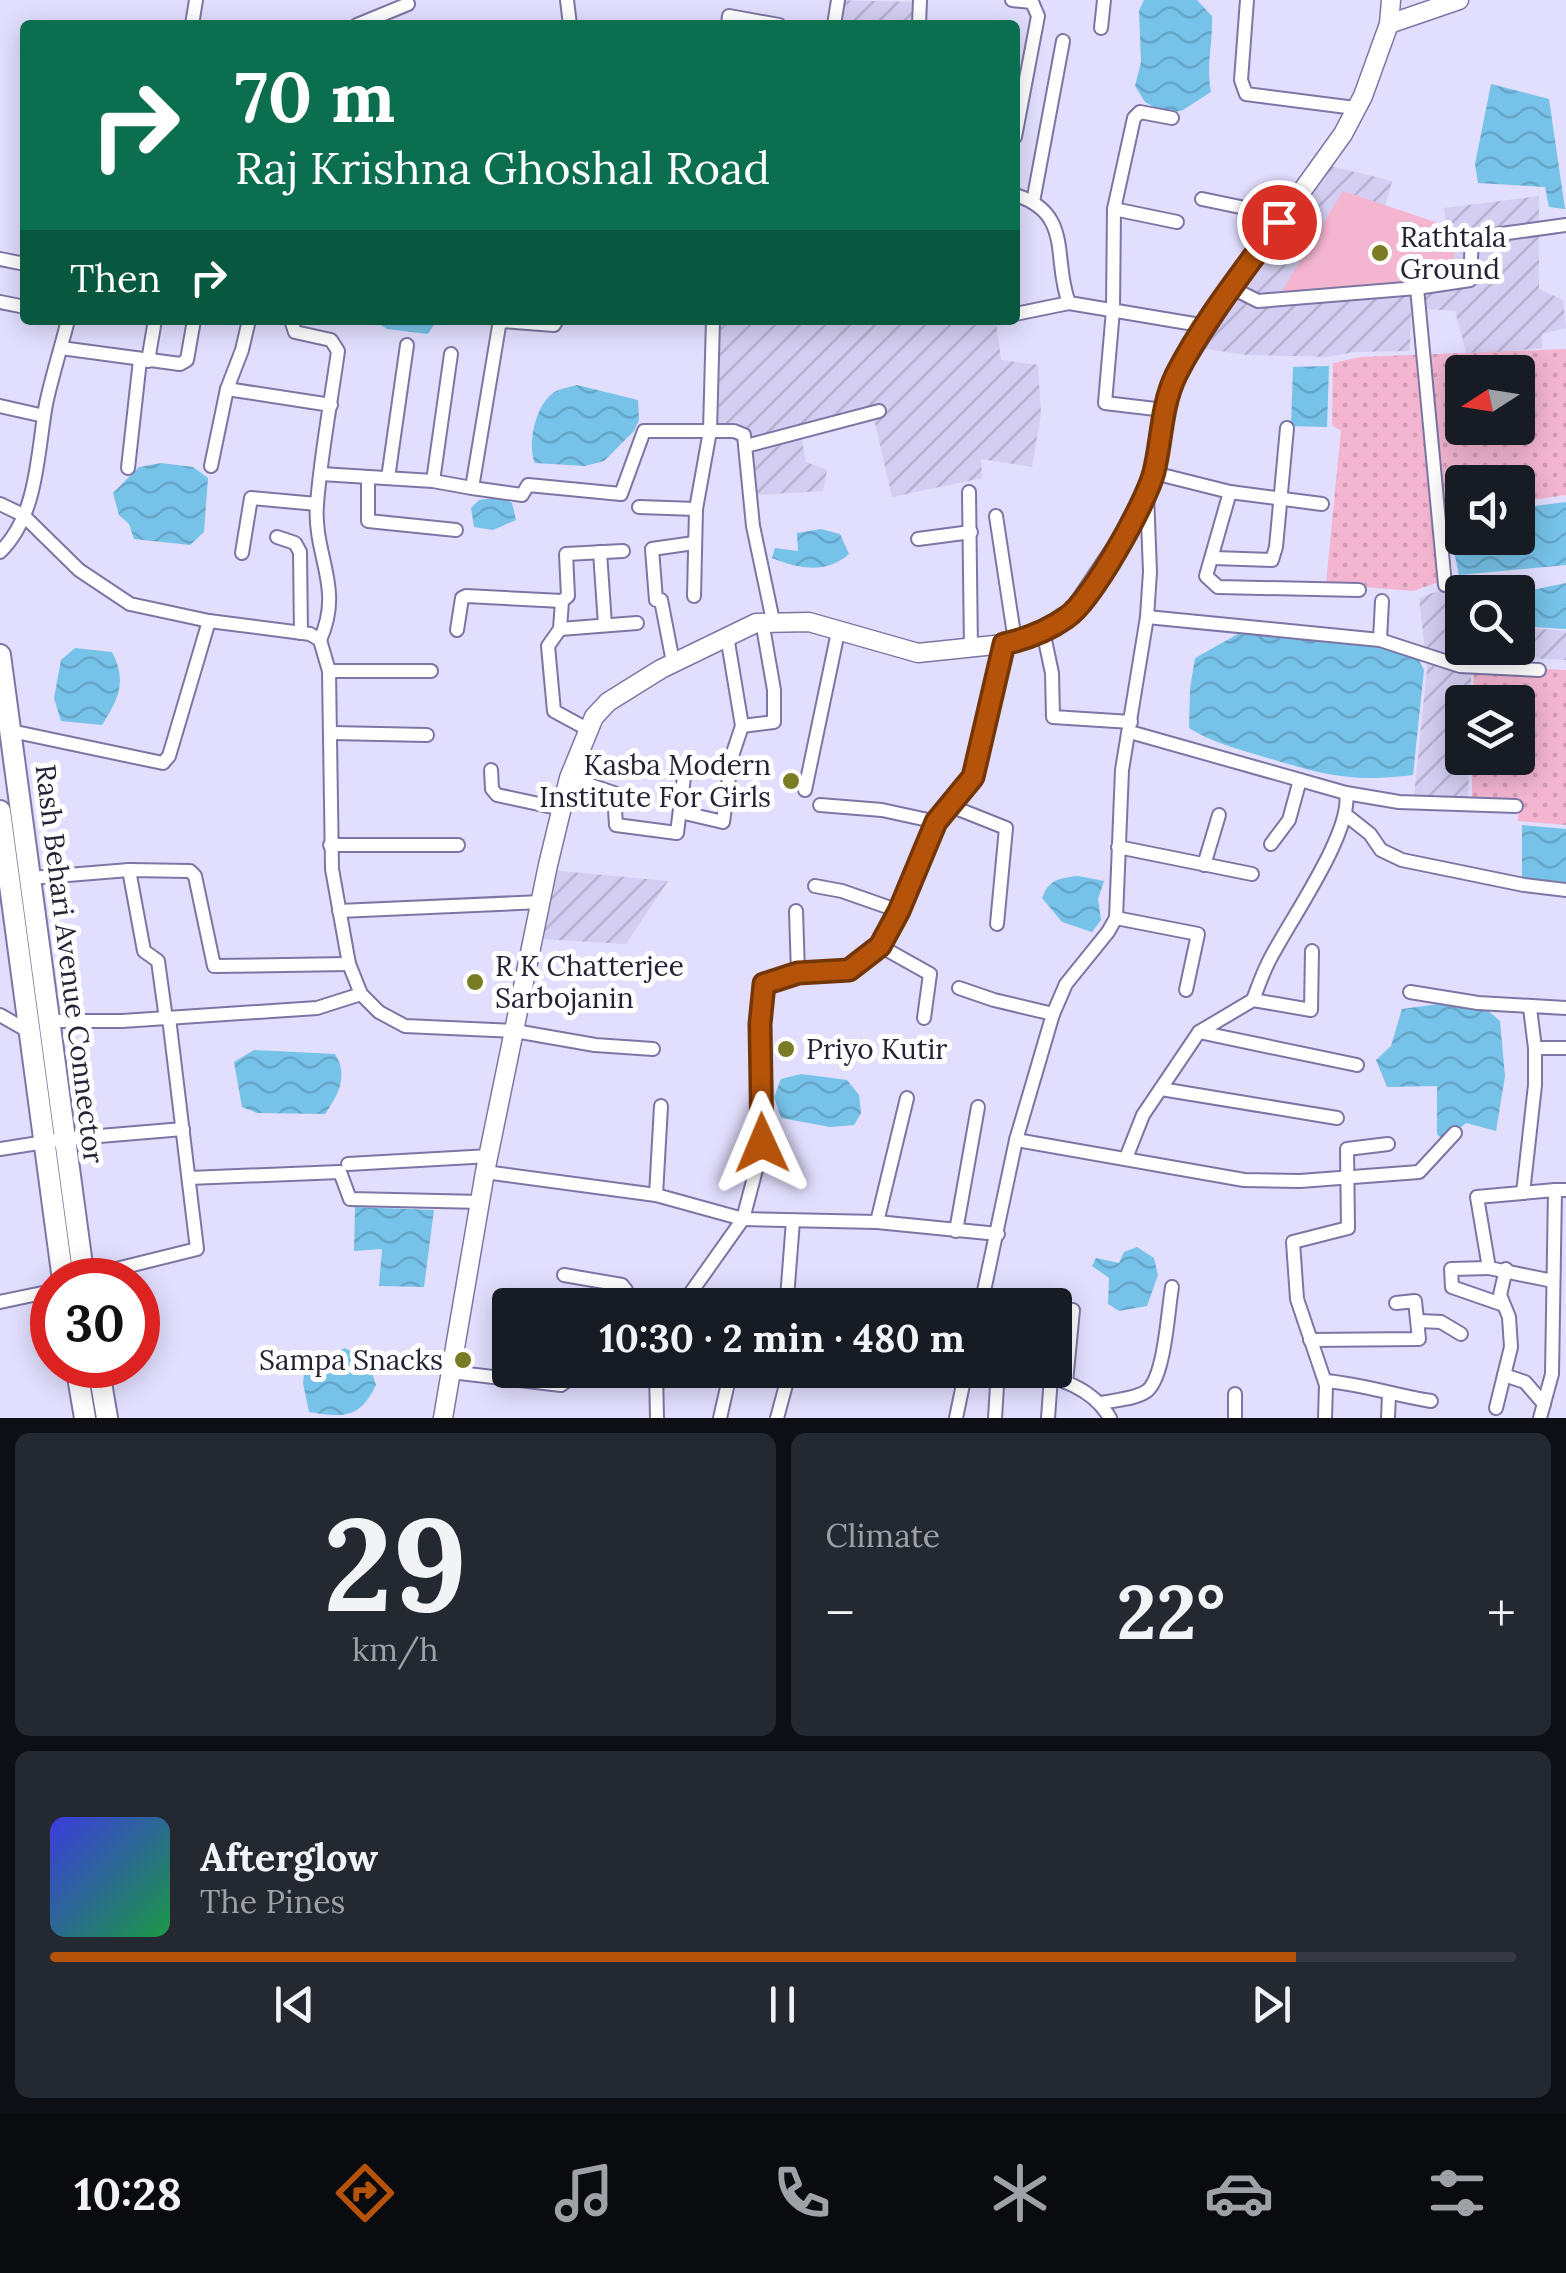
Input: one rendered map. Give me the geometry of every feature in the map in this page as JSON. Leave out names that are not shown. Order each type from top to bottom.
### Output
[{"type":"main road","points":[[444,1418],[488,1164],[541,902],[569,778],[594,718],[608,702],[673,662],[768,621],[808,622],[918,653],[1010,643],[1070,616],[1127,531],[1151,482],[1164,410],[1176,375],[1232,288],[1343,134],[1363,96],[1389,24],[1391,0]]},
{"type":"main road","points":[[1389,24],[1459,0]]},
{"type":"main road","name":"Rash Behari Avenue Connector","points":[[0,656],[50,1021],[53,1141]]},
{"type":"main road","name":"Rash Behari Avenue Connector","points":[[0,811],[28,1026],[73,1258]]},
{"type":"main road","points":[[80,1388],[85,1418]]},
{"type":"main road","points":[[102,1388],[107,1418]]},
{"type":"street","points":[[1012,0],[1032,2],[1038,16],[1020,111]]},
{"type":"street","points":[[1101,28],[1104,0]]},
{"type":"street","points":[[1247,0],[1241,80],[1246,94],[1356,108]]},
{"type":"street","points":[[369,20],[408,4]]},
{"type":"street","points":[[1034,202],[1062,41]]},
{"type":"street","points":[[1164,410],[1105,403],[1114,310],[1114,209],[1136,114],[1172,118]]},
{"type":"street","points":[[1020,197],[1034,202],[1056,230],[1069,303]]},
{"type":"street","points":[[1202,199],[1284,216]]},
{"type":"street","points":[[1114,209],[1177,222]]},
{"type":"street","points":[[1232,288],[1258,301],[1470,280],[1472,238],[1566,225]]},
{"type":"street","points":[[1417,288],[1445,585]]},
{"type":"street","points":[[1020,313],[1069,303],[1206,326]]},
{"type":"street","points":[[0,552],[12,540],[30,498],[66,325]]},
{"type":"street","points":[[128,468],[144,360],[154,325]]},
{"type":"street","points":[[61,348],[180,364],[187,360],[193,325]]},
{"type":"street","points":[[211,466],[227,389],[248,325]]},
{"type":"street","points":[[293,325],[295,332],[335,342],[338,351],[317,504],[332,601],[320,640],[329,671],[330,846],[350,964],[362,994],[379,1012],[405,1026],[515,1031],[596,1045],[653,1049]]},
{"type":"street","points":[[472,488],[500,325]]},
{"type":"street","points":[[694,596],[696,508],[710,431],[713,325]]},
{"type":"street","points":[[388,478],[407,345]]},
{"type":"street","points":[[433,481],[451,354]]},
{"type":"street","points":[[227,389],[331,405]]},
{"type":"street","points":[[0,406],[44,416]]},
{"type":"street","points":[[746,446],[880,411]]},
{"type":"street","points":[[1214,558],[1272,560],[1287,428]]},
{"type":"street","points":[[321,474],[433,481],[522,495],[528,485],[621,494],[644,431],[734,430],[744,434],[768,621],[774,722],[742,726]]},
{"type":"street","points":[[368,477],[366,517],[371,522],[456,530]]},
{"type":"street","points":[[985,1288],[1016,1140],[1053,1014],[1066,984],[1116,918],[1122,770],[1147,617],[1151,482],[1322,504]]},
{"type":"street","points":[[969,492],[971,650]]},
{"type":"street","points":[[1230,492],[1206,576],[1218,587],[1359,590]]},
{"type":"street","points":[[242,553],[251,498],[317,504]]},
{"type":"street","points":[[0,504],[23,516],[80,570],[138,607],[302,633],[320,640]]},
{"type":"street","points":[[639,508],[696,508]]},
{"type":"street","points":[[694,1288],[743,1219],[762,1143],[762,988],[798,973],[854,968],[880,946],[936,822],[973,777],[1010,643],[996,516]]},
{"type":"street","points":[[918,539],[971,532]]},
{"type":"street","points":[[277,537],[295,543],[300,552],[302,633]]},
{"type":"street","points":[[673,662],[661,600],[656,600],[652,549],[694,543]]},
{"type":"street","points":[[589,730],[558,715],[552,706],[548,646],[560,629],[562,601],[568,594],[565,556],[623,550]]},
{"type":"street","points":[[600,552],[605,625]]},
{"type":"street","points":[[457,630],[462,598],[466,596],[562,601]]},
{"type":"street","points":[[1380,640],[1382,602]]},
{"type":"street","points":[[1147,617],[1380,640],[1460,666],[1539,670]]},
{"type":"street","points":[[12,730],[162,763],[169,756],[210,621]]},
{"type":"street","points":[[560,629],[637,622]]},
{"type":"street","points":[[1042,631],[1052,673],[1053,716],[1130,727],[1346,794],[1398,802],[1516,806]]},
{"type":"street","points":[[805,790],[838,632]]},
{"type":"street","points":[[680,812],[723,822],[732,756],[742,726],[727,636]]},
{"type":"street","points":[[329,671],[431,671]]},
{"type":"street","points":[[332,733],[426,735]]},
{"type":"street","points":[[569,778],[614,793],[616,825],[677,833],[685,768]]},
{"type":"street","points":[[491,770],[492,789],[497,796],[562,809]]},
{"type":"street","points":[[1271,844],[1289,820],[1300,780]]},
{"type":"street","points":[[1126,1158],[1143,1115],[1199,1032],[1253,1000],[1268,963],[1346,815],[1346,794]]},
{"type":"street","points":[[820,805],[868,808],[936,822]]},
{"type":"street","points":[[948,805],[1006,828],[997,924]]},
{"type":"street","points":[[1204,865],[1219,815]]},
{"type":"street","points":[[1346,815],[1370,834],[1382,850],[1402,860],[1566,890]]},
{"type":"street","points":[[330,846],[458,845]]},
{"type":"street","points":[[1118,847],[1252,874]]},
{"type":"street","points":[[31,878],[128,870],[193,873],[214,966],[350,964]]},
{"type":"street","points":[[128,870],[144,951],[158,961],[197,1249],[160,1258]]},
{"type":"street","points":[[815,886],[899,911]]},
{"type":"street","points":[[339,911],[541,902]]},
{"type":"street","points":[[796,911],[798,973]]},
{"type":"street","points":[[1116,918],[1198,934],[1186,990]]},
{"type":"street","points":[[880,946],[930,974],[924,1018]]},
{"type":"street","points":[[1253,1000],[1311,1010],[1312,951]]},
{"type":"street","points":[[959,988],[1053,1014]]},
{"type":"street","points":[[1410,992],[1530,1008],[1566,1008]]},
{"type":"street","points":[[0,1014],[28,1026],[50,1021],[167,1019],[317,1008],[362,994]]},
{"type":"street","points":[[1522,1194],[1535,1085],[1530,1008]]},
{"type":"street","points":[[1199,1032],[1357,1064]]},
{"type":"street","points":[[1535,1048],[1566,1048]]},
{"type":"street","points":[[1161,1089],[1337,1118]]},
{"type":"street","points":[[876,1222],[906,1098]]},
{"type":"street","points":[[656,1195],[662,1106]]},
{"type":"street","points":[[956,1231],[978,1107]]},
{"type":"street","points":[[0,1150],[182,1129]]},
{"type":"street","points":[[1016,1140],[1244,1180],[1300,1181],[1419,1172],[1455,1133]]},
{"type":"street","points":[[1325,1418],[1324,1381],[1297,1299],[1293,1242],[1348,1228],[1347,1149],[1388,1144]]},
{"type":"street","points":[[348,1164],[488,1164],[656,1195],[743,1219],[876,1222],[998,1234]]},
{"type":"street","points":[[188,1178],[340,1172],[350,1199],[482,1202]]},
{"type":"street","points":[[1488,1268],[1477,1198],[1560,1190],[1553,1280],[1559,1362],[1542,1411]]},
{"type":"street","points":[[787,1288],[793,1221]]},
{"type":"street","points":[[1496,1408],[1511,1347],[1509,1317],[1501,1304],[1452,1287],[1451,1269],[1506,1269],[1553,1280]]},
{"type":"street","points":[[1501,1304],[1506,1269]]},
{"type":"street","points":[[564,1276],[624,1288]]},
{"type":"street","points":[[1101,1403],[1138,1395],[1150,1387],[1160,1361],[1172,1287]]},
{"type":"street","points":[[0,1302],[30,1296]]},
{"type":"street","points":[[1310,1340],[1419,1339],[1415,1302],[1396,1303]]},
{"type":"street","points":[[1072,1320],[1073,1310]]},
{"type":"street","points":[[1419,1321],[1441,1322],[1460,1334]]},
{"type":"street","points":[[452,1372],[492,1376]]},
{"type":"street","points":[[1504,1375],[1525,1382],[1542,1411]]},
{"type":"street","points":[[1324,1381],[1366,1385],[1389,1395],[1431,1401]]},
{"type":"street","points":[[1072,1386],[1101,1403],[1110,1418]]},
{"type":"street","points":[[656,1388],[656,1418]]},
{"type":"street","points":[[720,1418],[726,1388]]},
{"type":"street","points":[[778,1418],[786,1388]]},
{"type":"street","points":[[956,1418],[962,1388]]},
{"type":"street","points":[[996,1418],[997,1388]]},
{"type":"street","points":[[1048,1418],[1050,1388]]},
{"type":"street","points":[[1235,1394],[1236,1418]]},
{"type":"street","points":[[1388,1418],[1389,1395]]},
{"type":"shaded area","points":[[836,0],[915,2],[915,20],[831,20]]},
{"type":"shaded area","points":[[1331,166],[1392,181],[1384,211],[1283,305],[1454,290],[1444,208],[1539,196],[1539,289],[1563,300],[1566,328],[1542,334],[1542,348],[1467,355],[1455,311],[1411,308],[1410,351],[1354,352],[1328,357],[1247,355],[1200,348],[1272,241]]},
{"type":"shaded area","name":"Rathtala Ground","points":[[1343,191],[1456,229],[1453,277],[1280,294]]},
{"type":"shaded area","points":[[720,325],[997,325],[1001,360],[1038,365],[1041,414],[1032,467],[981,459],[982,478],[892,497],[872,410],[799,426],[806,462],[827,470],[823,491],[757,495],[750,429],[736,422],[718,424]]},
{"type":"shaded area","points":[[1566,349],[1566,495],[1535,500],[1535,465],[1445,465],[1445,513],[1432,515],[1439,582],[1413,591],[1326,584],[1341,430],[1332,426],[1333,363],[1360,357]]},
{"type":"shaded area","points":[[1445,588],[1445,665],[1471,665],[1471,685],[1445,685],[1445,775],[1469,775],[1468,797],[1414,796],[1427,669],[1419,598]]},
{"type":"shaded area","points":[[1535,628],[1566,631],[1566,660],[1535,658]]},
{"type":"shaded area","points":[[1474,665],[1566,670],[1566,825],[1518,821],[1518,802],[1472,798],[1472,775],[1535,775],[1535,685],[1473,685]]},
{"type":"shaded area","points":[[550,870],[668,881],[626,944],[540,939]]},
{"type":"water","points":[[1144,0],[1197,0],[1212,16],[1211,92],[1183,110],[1167,114],[1145,102],[1135,86],[1141,62],[1139,11]]},
{"type":"water","points":[[1491,84],[1549,99],[1565,209],[1549,207],[1545,187],[1478,183],[1475,164]]},
{"type":"water","points":[[381,325],[434,325],[428,334]]},
{"type":"water","points":[[1329,366],[1327,427],[1291,426],[1293,367]]},
{"type":"water","points":[[577,385],[638,400],[639,420],[634,431],[604,461],[585,466],[535,463],[532,436],[541,407],[555,392]]},
{"type":"water","points":[[161,463],[193,467],[208,478],[204,532],[190,545],[134,539],[129,524],[119,515],[113,493],[139,467]]},
{"type":"water","points":[[500,497],[512,503],[516,520],[493,530],[474,527],[471,508],[479,500]]},
{"type":"water","points":[[1566,502],[1566,565],[1459,575],[1455,555],[1535,555],[1535,506]]},
{"type":"water","points":[[821,529],[840,534],[849,554],[831,565],[812,568],[772,558],[775,548],[798,551],[797,533]]},
{"type":"water","points":[[1566,583],[1566,629],[1535,627],[1535,589]]},
{"type":"water","points":[[1238,634],[1413,649],[1424,670],[1413,775],[1370,778],[1319,772],[1232,747],[1189,728],[1195,658]]},
{"type":"water","points":[[75,648],[112,652],[117,662],[119,689],[102,725],[61,721],[54,698],[61,660]]},
{"type":"water","points":[[1522,825],[1566,829],[1566,882],[1522,878]]},
{"type":"water","points":[[1078,876],[1104,881],[1098,899],[1101,920],[1092,932],[1062,922],[1042,898],[1056,881]]},
{"type":"water","points":[[1439,1004],[1485,1008],[1500,1021],[1505,1076],[1496,1131],[1466,1123],[1444,1141],[1437,1134],[1437,1086],[1387,1087],[1376,1060],[1391,1046],[1402,1009]]},
{"type":"water","points":[[254,1050],[335,1054],[341,1078],[325,1114],[257,1113],[242,1107],[234,1062]]},
{"type":"water","points":[[801,1074],[847,1080],[859,1095],[861,1113],[854,1125],[830,1127],[781,1118],[774,1097],[781,1079]]},
{"type":"water","points":[[355,1207],[434,1210],[424,1287],[379,1286],[382,1249],[354,1251]]},
{"type":"water","points":[[1137,1247],[1154,1258],[1158,1275],[1147,1306],[1119,1311],[1108,1304],[1109,1278],[1092,1266],[1096,1258],[1119,1263],[1124,1252]]},
{"type":"water","points":[[345,1348],[368,1361],[376,1385],[370,1396],[350,1413],[309,1412],[303,1383],[305,1366]]},
{"type":"place","name":"Rathtala Ground","points":[[1380,253]]},
{"type":"place","name":"Kasba Modern Institute For Girls","points":[[791,781]]},
{"type":"place","name":"R K Chatterjee Sarbojanin","points":[[475,982]]},
{"type":"place","name":"Priyo Kutir","points":[[786,1049]]},
{"type":"place","name":"Sampa Snacks","points":[[463,1360]]},
{"type":"route","points":[[762,1143],[760,1024],[764,984],[798,973],[849,970],[880,946],[936,822],[973,777],[1004,644],[1070,616],[1084,599],[1148,490],[1164,410],[1176,375],[1279,222]]}]
